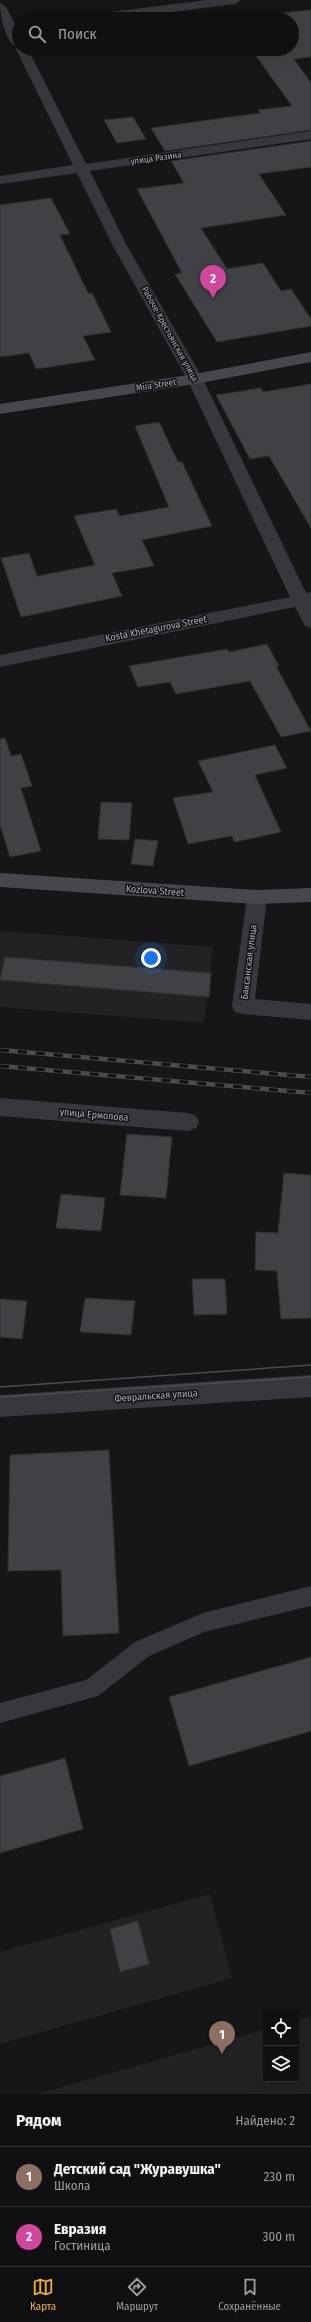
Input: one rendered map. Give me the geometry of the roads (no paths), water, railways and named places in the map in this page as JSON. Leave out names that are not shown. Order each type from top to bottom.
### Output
[{"type":"main road","name":"Mira Street","points":[[0,409],[195,379],[311,358]]},
{"type":"main road","name":"Kozlova Street","points":[[0,880],[257,897],[311,895]]},
{"type":"street","points":[[142,12],[235,0]]},
{"type":"street","points":[[0,7],[10,29]]},
{"type":"street","name":"Рабоче-Крестьянская улица","points":[[25,56],[119,244],[195,379],[305,599],[311,622]]},
{"type":"street","name":"улица Разина","points":[[0,180],[311,135]]},
{"type":"street","name":"Kosta Khetagurova Street","points":[[0,661],[305,599]]},
{"type":"street","name":"Баксанская улица","points":[[257,897],[243,1006],[311,1012]]},
{"type":"street","name":"улица Ермолова","points":[[0,1107],[188,1122]]},
{"type":"street","name":"Февральская улица","points":[[0,1406],[311,1386]]},
{"type":"lane","points":[[0,1713],[91,1689],[142,1648],[203,1623],[311,1596]]},
{"type":"tram line","points":[[0,1387],[311,1365]]},
{"type":"tram line","points":[[0,1397],[311,1377]]},
{"type":"railway","points":[[0,1050],[311,1077]]},
{"type":"railway","points":[[0,1066],[311,1093]]},
{"type":"place","name":"Евразия","points":[[213,298]]},
{"type":"place","name":"Детский сад \"Журавушка\"","points":[[222,2054]]}]
